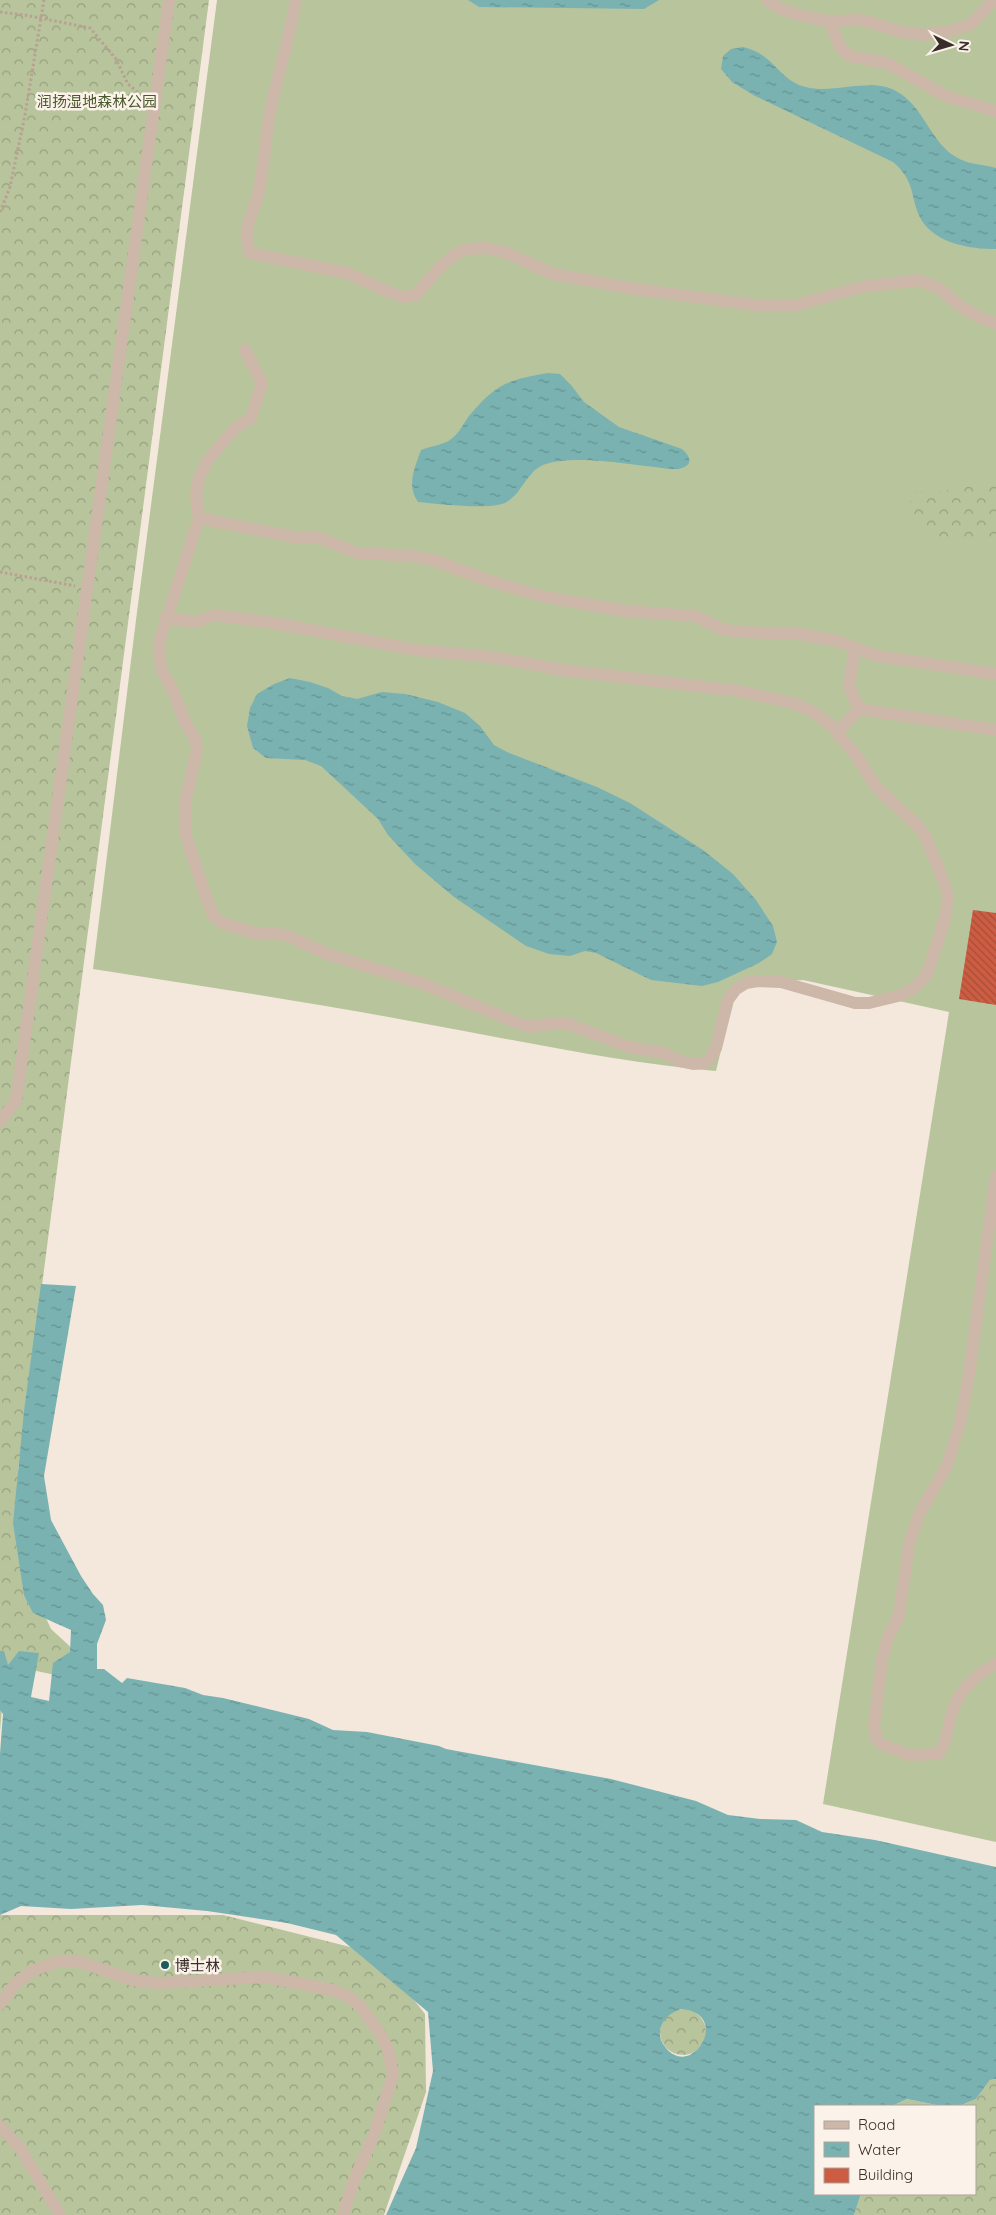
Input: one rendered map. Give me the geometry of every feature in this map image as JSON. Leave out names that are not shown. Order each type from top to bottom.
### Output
[{"type":"lane","points":[[0,1120],[16,1101],[169,0]]},
{"type":"lane","points":[[296,0],[270,111],[258,196],[247,226],[245,240],[250,253],[347,273],[404,297],[416,295],[454,255],[467,249],[477,248],[487,248],[507,253],[553,274],[635,289],[755,304],[794,306],[861,287],[920,280],[940,289],[960,306],[981,318],[996,323]]},
{"type":"lane","points":[[767,0],[773,5],[801,16],[829,22],[863,20],[902,32],[923,35],[950,31],[971,24],[994,0]]},
{"type":"lane","points":[[829,22],[841,48],[850,56],[887,63],[946,96],[996,111]]},
{"type":"lane","points":[[165,618],[197,622],[214,614],[274,623],[416,650],[492,657],[562,670],[738,691],[793,703],[813,712],[838,732],[858,758],[876,787],[925,834],[946,885],[948,898],[945,917],[927,974],[915,987],[902,995],[869,1003],[855,1003],[830,997],[802,986],[781,982],[758,981],[746,983],[736,989],[728,1000],[716,1048],[710,1059],[704,1063],[692,1064],[679,1061],[664,1052],[629,1047],[566,1023],[553,1023],[532,1027],[520,1024],[420,983],[330,955],[288,936],[271,933],[255,934],[223,923],[214,917],[185,833],[186,798],[197,750],[195,738],[185,722],[174,693],[161,669],[159,642],[165,618],[198,518],[196,494],[199,477],[208,460],[235,428],[251,418],[262,383],[245,350]]},
{"type":"lane","points":[[198,518],[293,536],[318,537],[357,553],[414,556],[433,560],[490,581],[541,596],[625,611],[695,616],[722,629],[739,632],[800,634],[837,641],[877,656],[996,674]]},
{"type":"lane","points":[[855,648],[849,686],[859,709]]},
{"type":"lane","points":[[838,732],[859,709]]},
{"type":"lane","points":[[859,709],[996,730]]},
{"type":"lane","points":[[996,1176],[969,1374],[960,1423],[947,1466],[919,1514],[909,1544],[899,1616],[888,1637],[882,1659],[874,1725],[876,1738],[881,1744],[909,1755],[939,1754],[945,1745],[954,1702],[965,1686],[996,1664]]},
{"type":"lane","points":[[0,2004],[15,1984],[32,1971],[56,1962],[77,1962],[133,1980],[159,1983],[264,1977],[325,1989],[349,1997],[360,2006],[381,2035],[389,2052],[393,2075],[374,2135],[354,2180],[343,2215]]},
{"type":"lane","points":[[0,2126],[20,2148],[60,2215]]},
{"type":"path","points":[[0,212],[10,187],[25,115],[44,0]]},
{"type":"path","points":[[0,12],[90,28],[116,59],[128,84],[155,107]]},
{"type":"path","points":[[0,572],[88,589]]},
{"type":"green space","name":"润扬湿地森林公园","points":[[0,0],[209,0],[18,1470],[29,1581],[51,1629],[75,1651],[55,1675],[23,1668],[4,1685],[0,1731]]},
{"type":"green space","points":[[217,0],[996,0],[996,1842],[823,1804],[949,1012],[803,980],[737,984],[716,1071],[601,1056],[331,1007],[93,969],[136,620]]},
{"type":"green space","points":[[996,482],[996,537],[953,542],[921,529],[908,510],[913,491],[943,491]]},
{"type":"green space","points":[[0,1915],[223,1915],[378,1954],[425,2014],[426,2092],[384,2215],[0,2215]]},
{"type":"green space","points":[[679,2009],[687,2009],[696,2013],[702,2019],[706,2032],[702,2045],[696,2051],[687,2055],[679,2055],[670,2051],[664,2045],[660,2036],[660,2028],[664,2019],[670,2013]]},
{"type":"green space","points":[[996,2079],[996,2215],[854,2215],[861,2195],[976,2195],[976,2105],[961,2105],[976,2099],[990,2080]]},
{"type":"green space","points":[[907,2099],[936,2105],[894,2105]]},
{"type":"water","points":[[468,0],[659,0],[644,9],[479,7]]},
{"type":"water","points":[[743,47],[761,55],[785,76],[799,85],[823,89],[874,85],[896,91],[914,106],[940,142],[956,157],[965,162],[996,168],[996,249],[955,244],[936,235],[922,221],[906,176],[893,162],[755,96],[732,82],[721,69],[723,56],[731,49]]},
{"type":"water","points":[[548,373],[560,374],[584,402],[619,427],[682,449],[689,458],[688,464],[682,468],[671,469],[590,460],[559,461],[546,464],[537,469],[517,493],[505,503],[476,506],[418,502],[414,496],[412,483],[421,450],[444,443],[453,438],[478,405],[503,385],[522,378]]},
{"type":"water","points":[[290,678],[310,682],[328,688],[342,696],[357,699],[382,692],[405,694],[438,702],[465,713],[480,726],[494,745],[507,752],[597,787],[630,803],[703,850],[733,874],[756,900],[773,926],[777,942],[772,954],[759,963],[718,982],[702,986],[651,980],[596,953],[585,951],[570,956],[549,954],[526,946],[454,897],[415,864],[388,835],[378,819],[321,766],[305,760],[266,758],[253,748],[247,726],[250,708],[257,694],[274,684]]},
{"type":"water","points":[[41,1284],[76,1286],[44,1476],[51,1520],[81,1576],[103,1605],[106,1620],[97,1644],[97,1669],[104,1669],[122,1683],[127,1678],[185,1688],[203,1695],[309,1719],[333,1730],[367,1732],[446,1749],[611,1779],[696,1801],[728,1815],[760,1819],[796,1820],[822,1832],[875,1840],[996,1867],[996,2079],[990,2080],[976,2099],[961,2105],[936,2105],[907,2099],[894,2105],[814,2105],[814,2195],[861,2195],[854,2215],[386,2215],[416,2148],[433,2071],[428,2012],[336,1935],[287,1923],[207,1911],[142,1905],[71,1909],[21,1906],[0,1915],[0,1753],[3,1714],[0,1710],[0,1651],[4,1651],[8,1665],[19,1651],[39,1653],[31,1697],[49,1701],[53,1663],[70,1652],[71,1630],[33,1613],[24,1595],[13,1523],[24,1411]],"holes":[[[681,2009],[696,2013],[704,2021],[706,2032],[703,2042],[696,2051],[687,2056],[676,2056],[662,2042],[660,2036],[662,2024],[675,2011]]]},
{"type":"building","points":[[973,910],[996,913],[996,1005],[959,999]]},
{"type":"place","name":"博士林","points":[[165,1965]]}]
